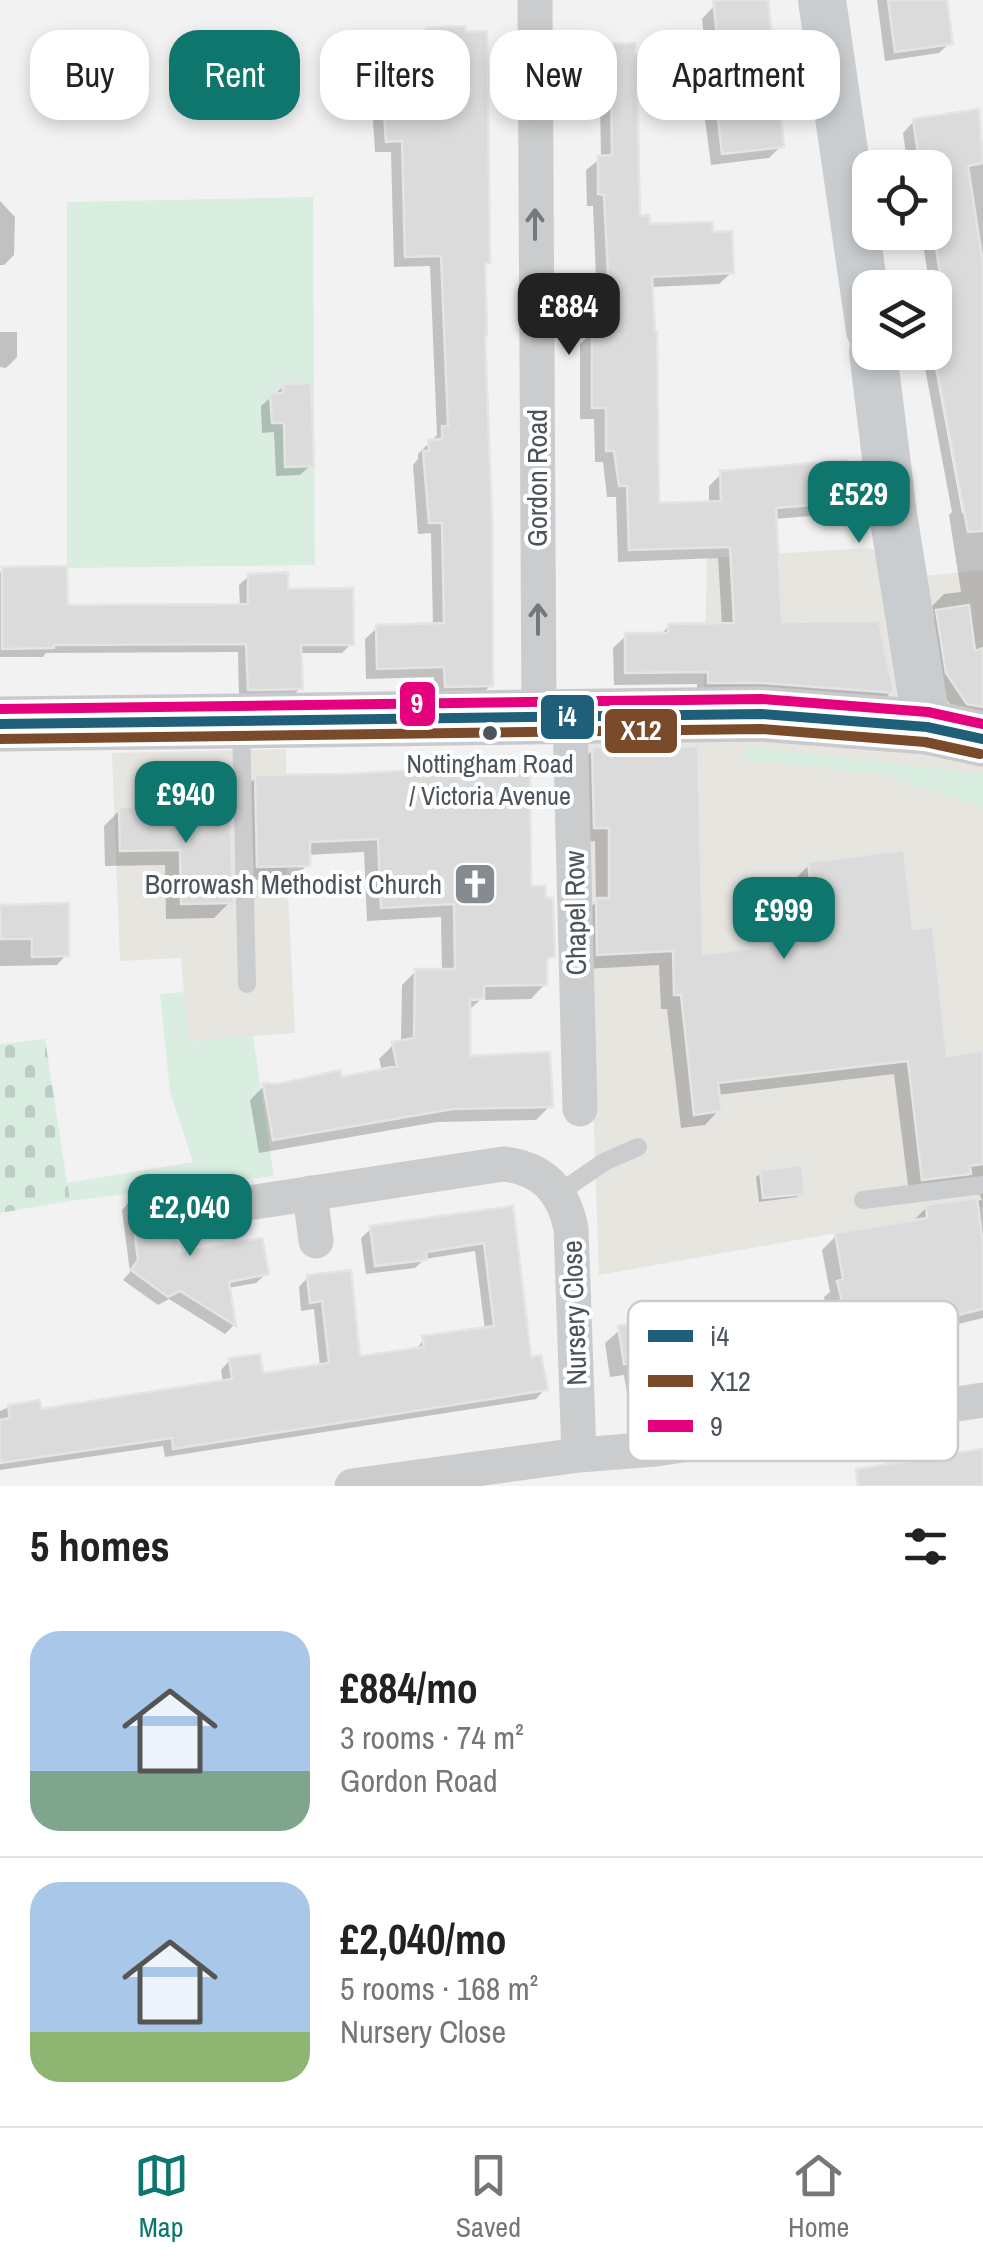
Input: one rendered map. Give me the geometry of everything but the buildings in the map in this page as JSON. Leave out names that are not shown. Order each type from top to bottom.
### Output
[{"type":"main road","points":[[822,0],[861,270]]},
{"type":"main road","points":[[875,370],[926,726]]},
{"type":"main road","points":[[0,724],[761,714],[926,726],[983,739]]},
{"type":"street","name":"Gordon Road","points":[[535,0],[555,716]]},
{"type":"street","name":"Chapel Row","points":[[555,716],[580,1109]]},
{"type":"street","points":[[254,1202],[503,1164],[534,1172],[560,1194]]},
{"type":"street","points":[[310,1194],[316,1240]]},
{"type":"street","name":"Nursery Close","points":[[560,1194],[570,1228],[579,1455]]},
{"type":"street","points":[[958,1404],[983,1400]]},
{"type":"street","points":[[352,1486],[628,1451]]},
{"type":"lane","points":[[240,720],[248,984]]},
{"type":"lane","points":[[560,1194],[604,1162],[638,1147]]},
{"type":"lane","points":[[863,1200],[983,1185]]},
{"type":"shaded area","points":[[869,548],[925,576],[983,570],[983,1207],[599,1275],[588,956],[588,737],[703,733],[707,558]]},
{"type":"shaded area","points":[[286,749],[295,1033],[188,1041],[181,958],[120,961],[112,753]]},
{"type":"green space","points":[[313,197],[315,565],[67,568],[67,202]]},
{"type":"green space","points":[[745,746],[983,774],[983,807],[879,774],[744,760]]},
{"type":"green space","points":[[184,992],[189,1041],[253,1036],[274,1176],[70,1201],[67,1183],[193,1162],[170,1092],[160,994]]},
{"type":"green space","points":[[45,1039],[70,1201],[0,1213],[0,1044]]},
{"type":"transit line","name":"9","points":[[0,709],[761,699],[928,712],[983,724]]},
{"type":"transit line","name":"i4","points":[[0,724],[761,714],[927,727],[983,739]]},
{"type":"transit line","name":"X12","points":[[0,739],[761,729],[925,742],[980,754]]},
{"type":"place","name":"Nottingham Road / Victoria Avenue","points":[[490,733]]},
{"type":"place","name":"Borrowash Methodist Church","points":[[475,884]]}]
